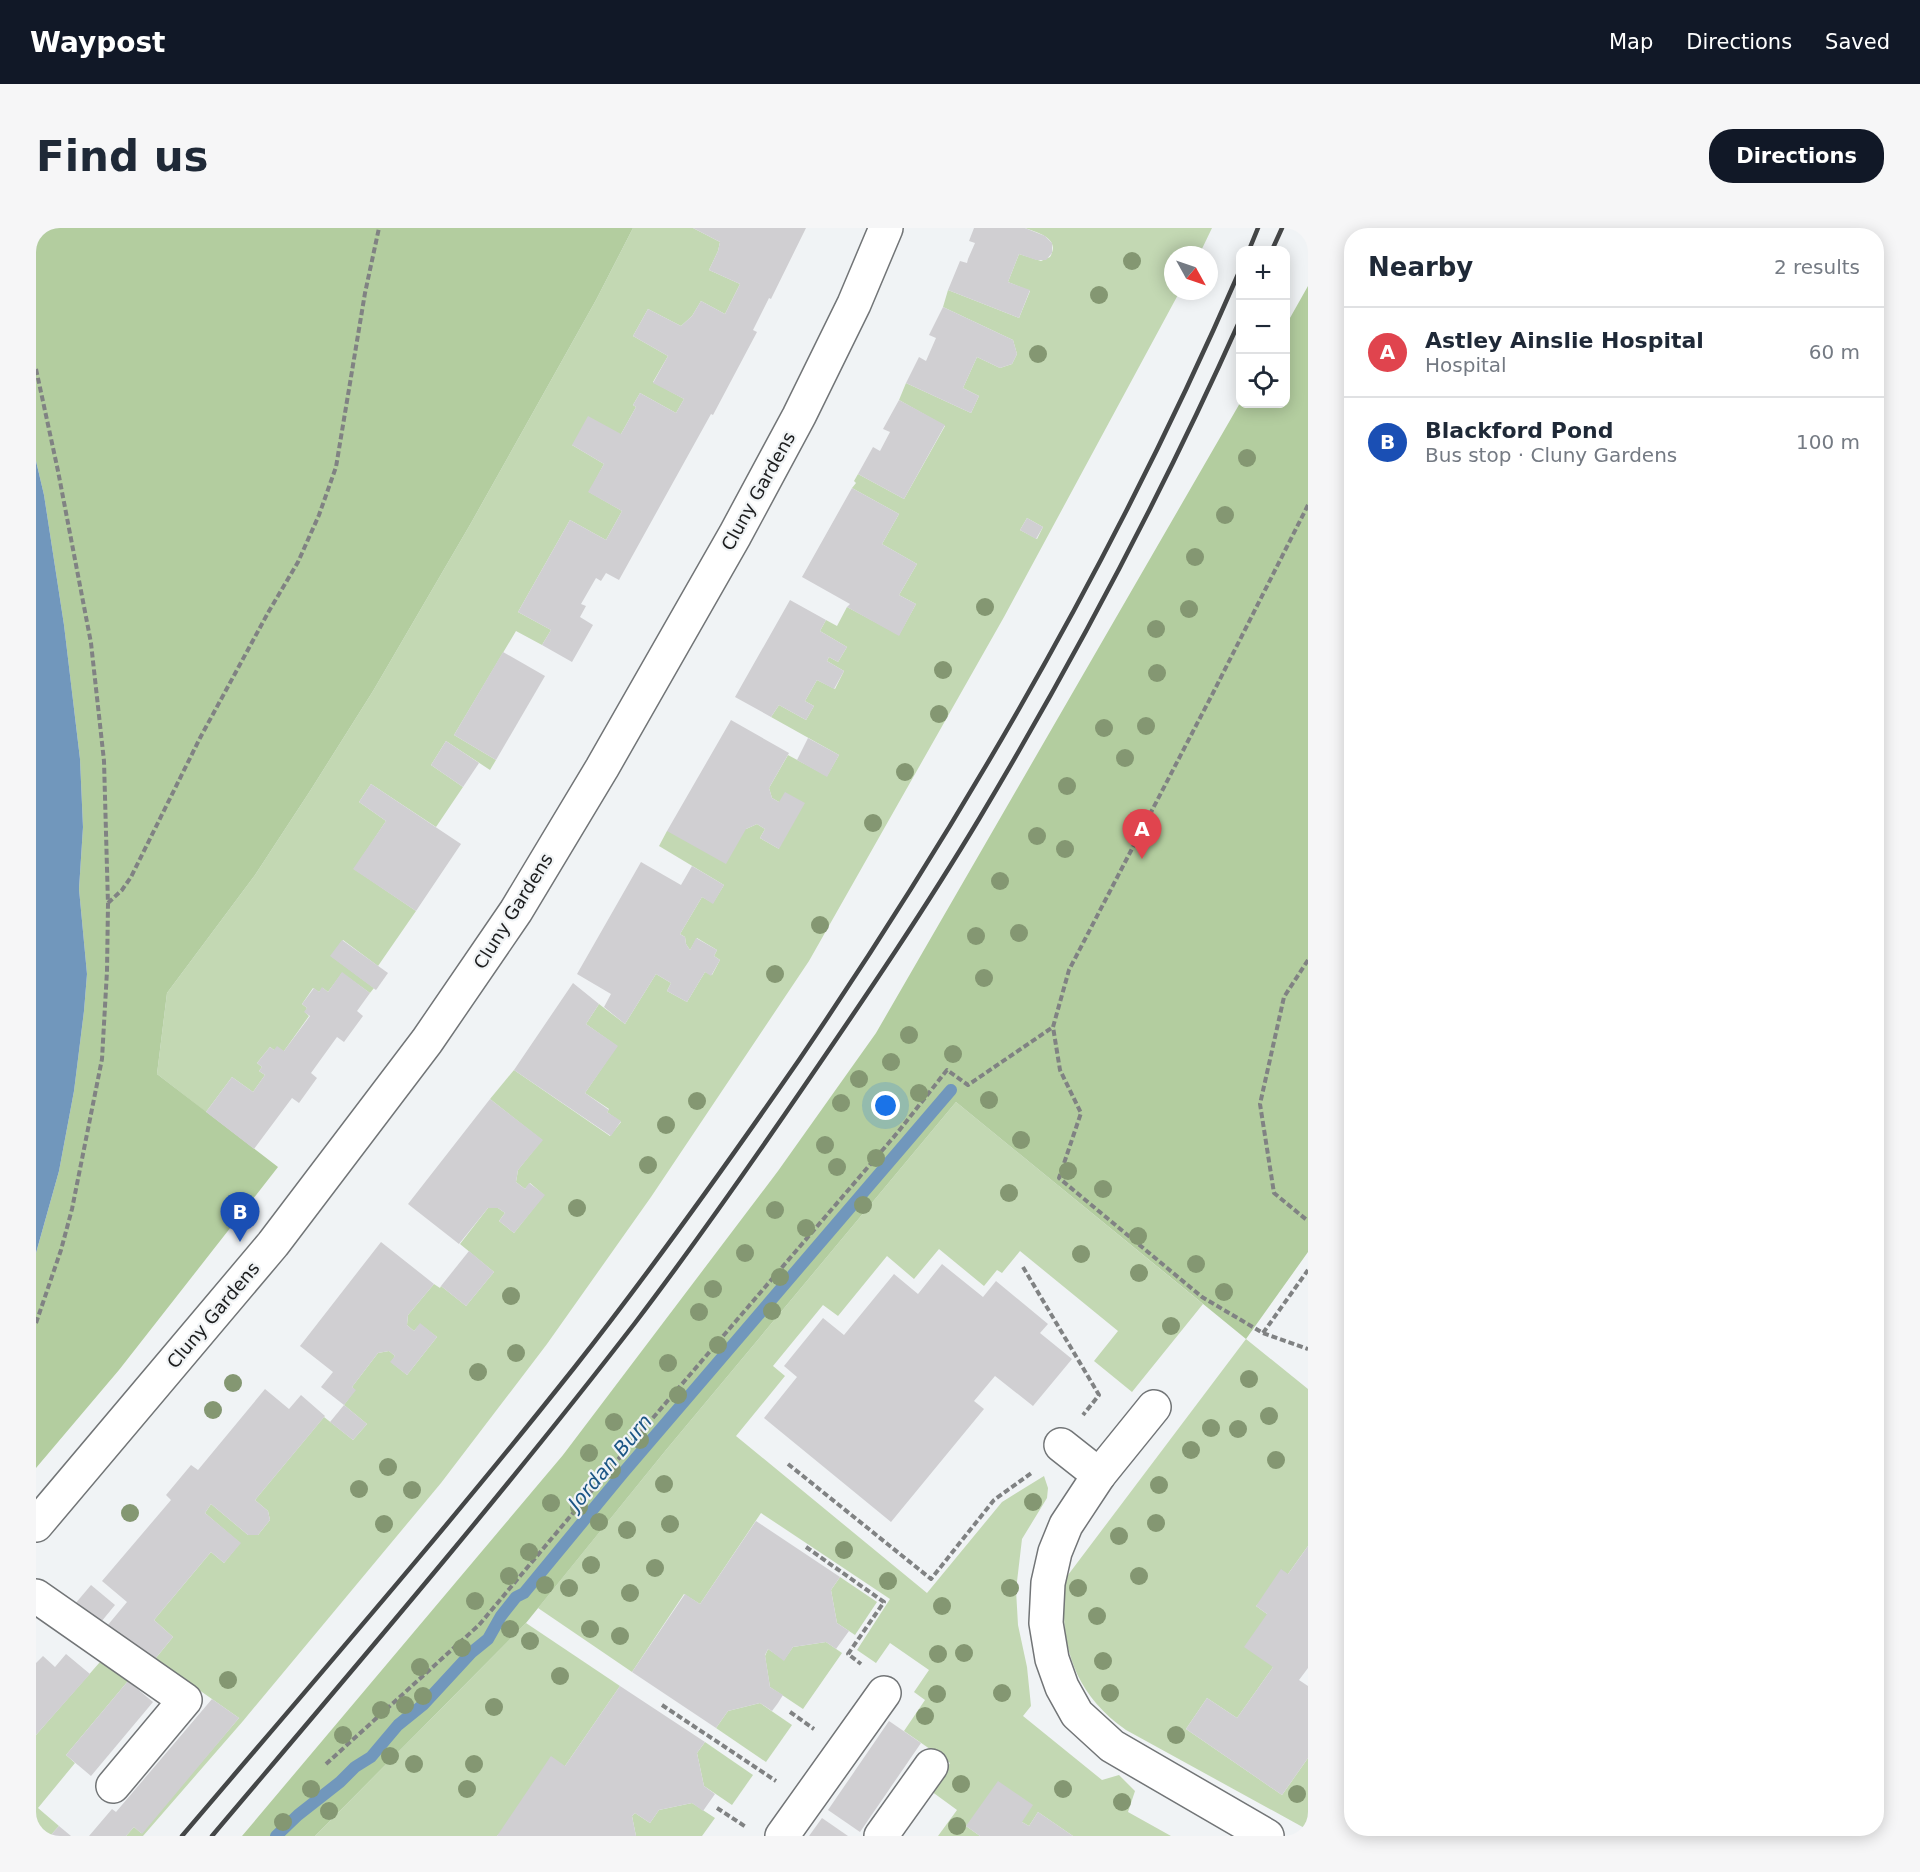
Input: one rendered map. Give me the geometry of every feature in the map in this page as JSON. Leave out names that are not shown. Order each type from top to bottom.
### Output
[{"type":"street","name":"Cluny Gardens","points":[[36,1525],[273,1244],[427,1041],[516,911],[602,768],[735,535],[799,416],[854,304],[886,228]]},
{"type":"street","points":[[1154,1407],[1099,1475],[1066,1525],[1055,1552],[1048,1583],[1046,1623],[1052,1659],[1062,1687],[1077,1714],[1112,1746],[1267,1836]]},
{"type":"street","points":[[1061,1445],[1099,1475]]},
{"type":"street","points":[[36,1596],[185,1700],[113,1786]]},
{"type":"street","points":[[782,1836],[884,1693]]},
{"type":"street","points":[[881,1836],[931,1766]]},
{"type":"path","points":[[108,904],[122,891],[131,877],[200,738],[298,562],[319,515],[336,467],[365,293],[379,228]]},
{"type":"path","points":[[36,369],[91,643],[104,761],[108,904],[102,1059],[72,1209],[61,1250],[36,1323]]},
{"type":"path","points":[[1308,505],[1069,970],[1053,1027],[1060,1070],[1081,1113],[1059,1178],[1202,1297],[1263,1333],[1308,1349]]},
{"type":"path","points":[[1308,960],[1284,997],[1260,1104],[1274,1193],[1308,1221]]},
{"type":"path","points":[[326,1764],[479,1625],[898,1132],[947,1070],[968,1085],[1053,1027]]},
{"type":"path","points":[[1023,1267],[1099,1395]]},
{"type":"path","points":[[1263,1333],[1308,1270]]},
{"type":"path","points":[[788,1464],[931,1579],[994,1500],[1043,1464],[1061,1445]]},
{"type":"path","points":[[806,1547],[884,1602],[848,1654]]},
{"type":"path","points":[[662,1705],[756,1768]]},
{"type":"path","points":[[717,1808],[751,1830]]},
{"type":"green space","points":[[36,228],[633,228],[596,300],[471,523],[373,691],[255,875],[167,993],[157,1074],[278,1167],[119,1370],[36,1468],[36,1253],[59,1171],[74,1091],[87,974],[79,889],[83,827],[80,759],[64,625],[44,495],[36,461]]},
{"type":"green space","points":[[633,228],[693,228],[720,242],[709,270],[740,284],[725,314],[701,301],[692,316],[681,326],[648,309],[633,336],[668,356],[653,382],[684,399],[676,413],[640,393],[633,405],[636,407],[621,434],[572,445],[604,464],[589,492],[622,511],[606,540],[570,520],[518,612],[551,630],[542,645],[516,631],[454,735],[496,760],[490,770],[446,741],[431,765],[463,787],[436,827],[371,784],[359,802],[386,821],[354,869],[416,911],[378,966],[343,940],[331,956],[374,988],[370,993],[342,973],[328,992],[323,988],[319,992],[313,988],[302,1004],[307,1008],[305,1012],[309,1016],[284,1051],[270,1047],[257,1063],[262,1067],[259,1071],[265,1075],[253,1092],[232,1077],[206,1112],[157,1074],[167,993],[255,875],[373,691],[471,523],[596,300]]},
{"type":"green space","points":[[1025,228],[1212,228],[1203,246],[1164,246],[1164,300],[1175,300],[1004,617],[809,961],[651,1197],[547,1344],[441,1483],[243,1721],[143,1836],[126,1836],[134,1827],[141,1833],[239,1718],[155,1659],[173,1637],[154,1620],[211,1552],[224,1563],[240,1543],[205,1513],[211,1504],[248,1535],[258,1535],[270,1520],[268,1511],[255,1500],[324,1417],[353,1440],[367,1424],[344,1405],[355,1390],[352,1387],[378,1353],[389,1351],[395,1356],[391,1362],[407,1375],[437,1337],[420,1324],[414,1331],[407,1325],[408,1315],[434,1284],[440,1288],[441,1286],[466,1306],[494,1272],[460,1244],[488,1208],[498,1208],[505,1213],[499,1221],[514,1233],[544,1195],[530,1183],[525,1189],[516,1182],[518,1170],[542,1140],[490,1099],[514,1070],[610,1136],[621,1122],[607,1112],[609,1109],[585,1093],[617,1046],[586,1024],[599,1004],[625,1024],[656,974],[671,983],[667,991],[687,1002],[705,972],[712,975],[720,960],[714,956],[717,950],[697,938],[690,950],[685,937],[680,934],[702,897],[713,903],[724,885],[659,846],[667,831],[746,829],[757,824],[765,829],[760,838],[779,849],[779,802],[772,798],[769,788],[788,755],[827,776],[839,755],[771,717],[779,705],[806,720],[814,706],[805,701],[817,680],[835,689],[844,671],[827,661],[829,657],[838,662],[847,647],[820,631],[826,620],[837,626],[847,607],[899,635],[916,604],[899,595],[917,564],[882,544],[899,514],[852,488],[856,483],[854,481],[858,474],[904,499],[945,426],[899,400],[906,383],[971,413],[979,396],[963,388],[977,357],[1000,368],[1012,364],[1017,354],[1013,340],[943,307],[948,290],[1019,318],[1030,291],[1008,282],[1019,254],[1041,261],[1050,257],[1053,245],[1042,234]],"holes":[[[1027,518],[1043,527],[1037,539],[1020,530]]]},
{"type":"green space","points":[[1308,286],[1308,1252],[1246,1339],[956,1102],[666,1450],[526,1623],[315,1836],[242,1836],[563,1455],[778,1171],[876,1033],[1237,408],[1290,408],[1290,318]]},
{"type":"green space","points":[[956,1102],[1203,1304],[1132,1392],[1094,1361],[1118,1331],[1020,1251],[1002,1273],[997,1270],[984,1286],[939,1249],[914,1279],[887,1256],[838,1316],[823,1305],[773,1366],[785,1376],[736,1436],[927,1593],[1002,1502],[1044,1476],[1048,1488],[1047,1498],[1022,1539],[1016,1590],[1018,1625],[1027,1667],[1031,1706],[1023,1716],[1102,1780],[1119,1775],[1135,1791],[1128,1812],[1171,1836],[1073,1836],[1038,1812],[1029,1826],[1022,1822],[966,1826],[980,1836],[938,1836],[957,1810],[931,1791],[950,1763],[904,1731],[925,1700],[914,1692],[929,1670],[890,1643],[876,1663],[857,1650],[890,1599],[761,1513],[700,1604],[684,1594],[632,1672],[538,1608],[666,1450]]},
{"type":"green space","points":[[1246,1339],[1308,1389],[1308,1546],[1288,1574],[1256,1606],[1267,1614],[1273,1667],[1237,1718],[1207,1698],[1186,1729],[1282,1795],[1308,1758],[1308,1830],[1126,1730],[1108,1715],[1081,1682],[1067,1644],[1064,1624],[1065,1579]]},
{"type":"green space","points":[[840,1577],[877,1602],[855,1635],[837,1623],[831,1590]]},
{"type":"green space","points":[[526,1623],[620,1686],[565,1766],[497,1836],[315,1836]]},
{"type":"green space","points":[[826,1642],[842,1653],[803,1709],[770,1687],[765,1656],[768,1649],[784,1660],[793,1647]]},
{"type":"green space","points":[[100,1662],[128,1681],[66,1755],[75,1763],[38,1808],[59,1826],[50,1836],[36,1836],[36,1735]]},
{"type":"green space","points":[[760,1703],[792,1725],[766,1762],[716,1728],[728,1711]]},
{"type":"green space","points":[[705,1742],[753,1775],[732,1805],[704,1786],[697,1753]]},
{"type":"green space","points":[[692,1803],[715,1818],[702,1836],[636,1836],[632,1816],[635,1813],[650,1823],[659,1810]]},
{"type":"water","points":[[36,461],[44,495],[64,625],[80,759],[83,827],[79,889],[87,974],[74,1091],[59,1171],[36,1253]]},
{"type":"building","points":[[693,228],[806,228],[753,330],[757,332],[713,415],[711,414],[619,580],[606,573],[601,581],[596,578],[581,604],[586,606],[580,617],[593,625],[572,662],[542,645],[551,630],[518,612],[570,520],[606,540],[622,511],[588,492],[604,464],[572,445],[588,416],[621,434],[636,407],[633,405],[640,393],[676,413],[684,399],[653,383],[668,356],[633,336],[648,309],[681,326],[692,316],[701,301],[725,314],[740,284],[709,270],[720,242]]},
{"type":"building","points":[[974,228],[1025,228],[1045,236],[1052,243],[1052,253],[1046,260],[1036,260],[1019,254],[1008,282],[1030,290],[1019,318],[948,290],[960,261],[967,263],[975,243],[969,241]]},
{"type":"building","points":[[943,307],[1013,340],[1017,354],[1012,364],[1000,368],[977,357],[963,388],[979,396],[971,413],[906,383],[919,357],[926,361],[936,338],[929,335]]},
{"type":"building","points":[[899,400],[945,425],[904,499],[858,474],[873,447],[880,451],[890,432],[883,429]]},
{"type":"building","points":[[852,488],[899,514],[882,544],[917,564],[899,595],[916,604],[899,636],[847,607],[850,604],[802,577]]},
{"type":"building","points":[[1027,518],[1043,527],[1036,539],[1020,530]]},
{"type":"building","points":[[790,600],[826,620],[820,631],[847,647],[838,662],[829,657],[827,661],[844,671],[834,689],[817,680],[805,701],[814,706],[806,720],[779,705],[771,717],[735,697]]},
{"type":"building","points":[[503,652],[545,676],[496,760],[454,735]]},
{"type":"building","points":[[731,720],[789,753],[769,788],[772,798],[779,802],[785,792],[805,803],[779,849],[760,838],[765,829],[757,824],[746,829],[726,864],[667,831]]},
{"type":"building","points":[[808,738],[839,755],[827,777],[797,760]]},
{"type":"building","points":[[446,741],[479,763],[463,787],[431,765]]},
{"type":"building","points":[[371,784],[461,844],[416,911],[353,869],[386,821],[359,802]]},
{"type":"building","points":[[641,862],[681,885],[692,866],[724,885],[713,904],[702,897],[680,934],[685,937],[690,950],[696,938],[717,950],[714,956],[720,960],[711,976],[705,972],[687,1002],[667,991],[671,983],[656,974],[625,1024],[604,1007],[611,994],[577,974]]},
{"type":"building","points":[[342,940],[388,973],[376,990],[330,956]]},
{"type":"building","points":[[342,972],[370,993],[357,1011],[363,1016],[344,1042],[337,1037],[311,1073],[317,1078],[299,1103],[292,1098],[254,1149],[206,1112],[232,1077],[253,1092],[265,1075],[259,1071],[262,1067],[257,1063],[270,1047],[274,1050],[277,1046],[284,1051],[310,1016],[304,1012],[307,1008],[302,1004],[314,988],[319,992],[322,987],[328,992]]},
{"type":"building","points":[[573,983],[599,1004],[586,1024],[618,1046],[585,1093],[621,1121],[611,1136],[514,1070]]},
{"type":"building","points":[[490,1099],[543,1140],[518,1170],[516,1182],[525,1189],[529,1183],[545,1195],[514,1233],[499,1221],[505,1213],[498,1208],[488,1208],[459,1244],[408,1204]]},
{"type":"building","points":[[381,1242],[434,1284],[408,1315],[407,1325],[414,1331],[420,1323],[437,1337],[407,1375],[390,1362],[395,1356],[389,1351],[378,1353],[352,1387],[356,1390],[344,1405],[321,1387],[333,1372],[300,1346]]},
{"type":"building","points":[[469,1251],[494,1272],[466,1306],[441,1286]]},
{"type":"building","points":[[942,1264],[983,1297],[996,1281],[1048,1324],[1040,1333],[1072,1359],[1033,1406],[995,1376],[974,1401],[984,1409],[891,1522],[764,1418],[797,1377],[784,1366],[823,1318],[844,1335],[894,1274],[918,1294]]},
{"type":"building","points":[[265,1389],[289,1409],[301,1395],[325,1416],[255,1500],[268,1511],[270,1520],[258,1535],[248,1535],[211,1504],[205,1513],[241,1543],[224,1563],[211,1552],[154,1620],[173,1637],[155,1659],[107,1626],[127,1602],[102,1581],[171,1500],[166,1495],[191,1465],[198,1470]]},
{"type":"building","points":[[344,1405],[367,1424],[353,1440],[330,1422]]},
{"type":"building","points":[[756,1521],[840,1577],[831,1590],[837,1623],[849,1631],[836,1649],[826,1642],[793,1647],[784,1661],[768,1649],[765,1655],[770,1687],[783,1695],[778,1703],[772,1711],[760,1703],[728,1711],[716,1728],[632,1672],[685,1594],[700,1604]]},
{"type":"building","points":[[1308,1546],[1308,1668],[1299,1680],[1308,1686],[1308,1758],[1282,1795],[1186,1729],[1207,1698],[1237,1718],[1273,1667],[1244,1647],[1267,1614],[1256,1606],[1281,1569],[1288,1574]]},
{"type":"building","points":[[91,1585],[115,1605],[101,1622],[75,1604]]},
{"type":"building","points":[[66,1654],[90,1674],[36,1735],[36,1663],[43,1656],[55,1667]]},
{"type":"building","points":[[128,1681],[153,1702],[91,1776],[66,1755]]},
{"type":"building","points":[[620,1686],[705,1742],[697,1753],[704,1786],[715,1794],[703,1811],[692,1803],[659,1810],[650,1823],[635,1813],[632,1816],[636,1836],[497,1836],[551,1756],[565,1766]]},
{"type":"building","points":[[212,1699],[239,1718],[142,1834],[134,1827],[126,1836],[89,1836],[112,1809],[116,1812]]},
{"type":"building","points":[[889,1721],[921,1743],[860,1832],[828,1810]]},
{"type":"building","points":[[998,1781],[1033,1805],[1022,1822],[1029,1826],[1038,1812],[1073,1836],[980,1836],[966,1826]]},
{"type":"building","points":[[822,1818],[848,1836],[809,1836]]},
{"type":"building","points":[[59,1826],[71,1836],[50,1836]]},
{"type":"waterway","name":"Jordan Burn","points":[[276,1836],[355,1767],[371,1757],[398,1725],[424,1704],[472,1652],[488,1639],[501,1616],[516,1597],[524,1593],[623,1473],[951,1090]]},
{"type":"railway","points":[[1251,246],[1258,228]]},
{"type":"railway","points":[[1274,246],[1282,228]]},
{"type":"railway","points":[[182,1836],[331,1662],[574,1368],[689,1216],[799,1060],[923,870],[1038,675],[1093,576],[1144,475],[1194,373],[1236,279]]},
{"type":"railway","points":[[212,1836],[480,1518],[584,1388],[679,1264],[786,1113],[959,853],[1015,758],[1117,574],[1236,329]]},
{"type":"place","name":"Astley Ainslie Hospital","points":[[1142,859]]},
{"type":"place","name":"Blackford Pond","points":[[240,1242]]}]
